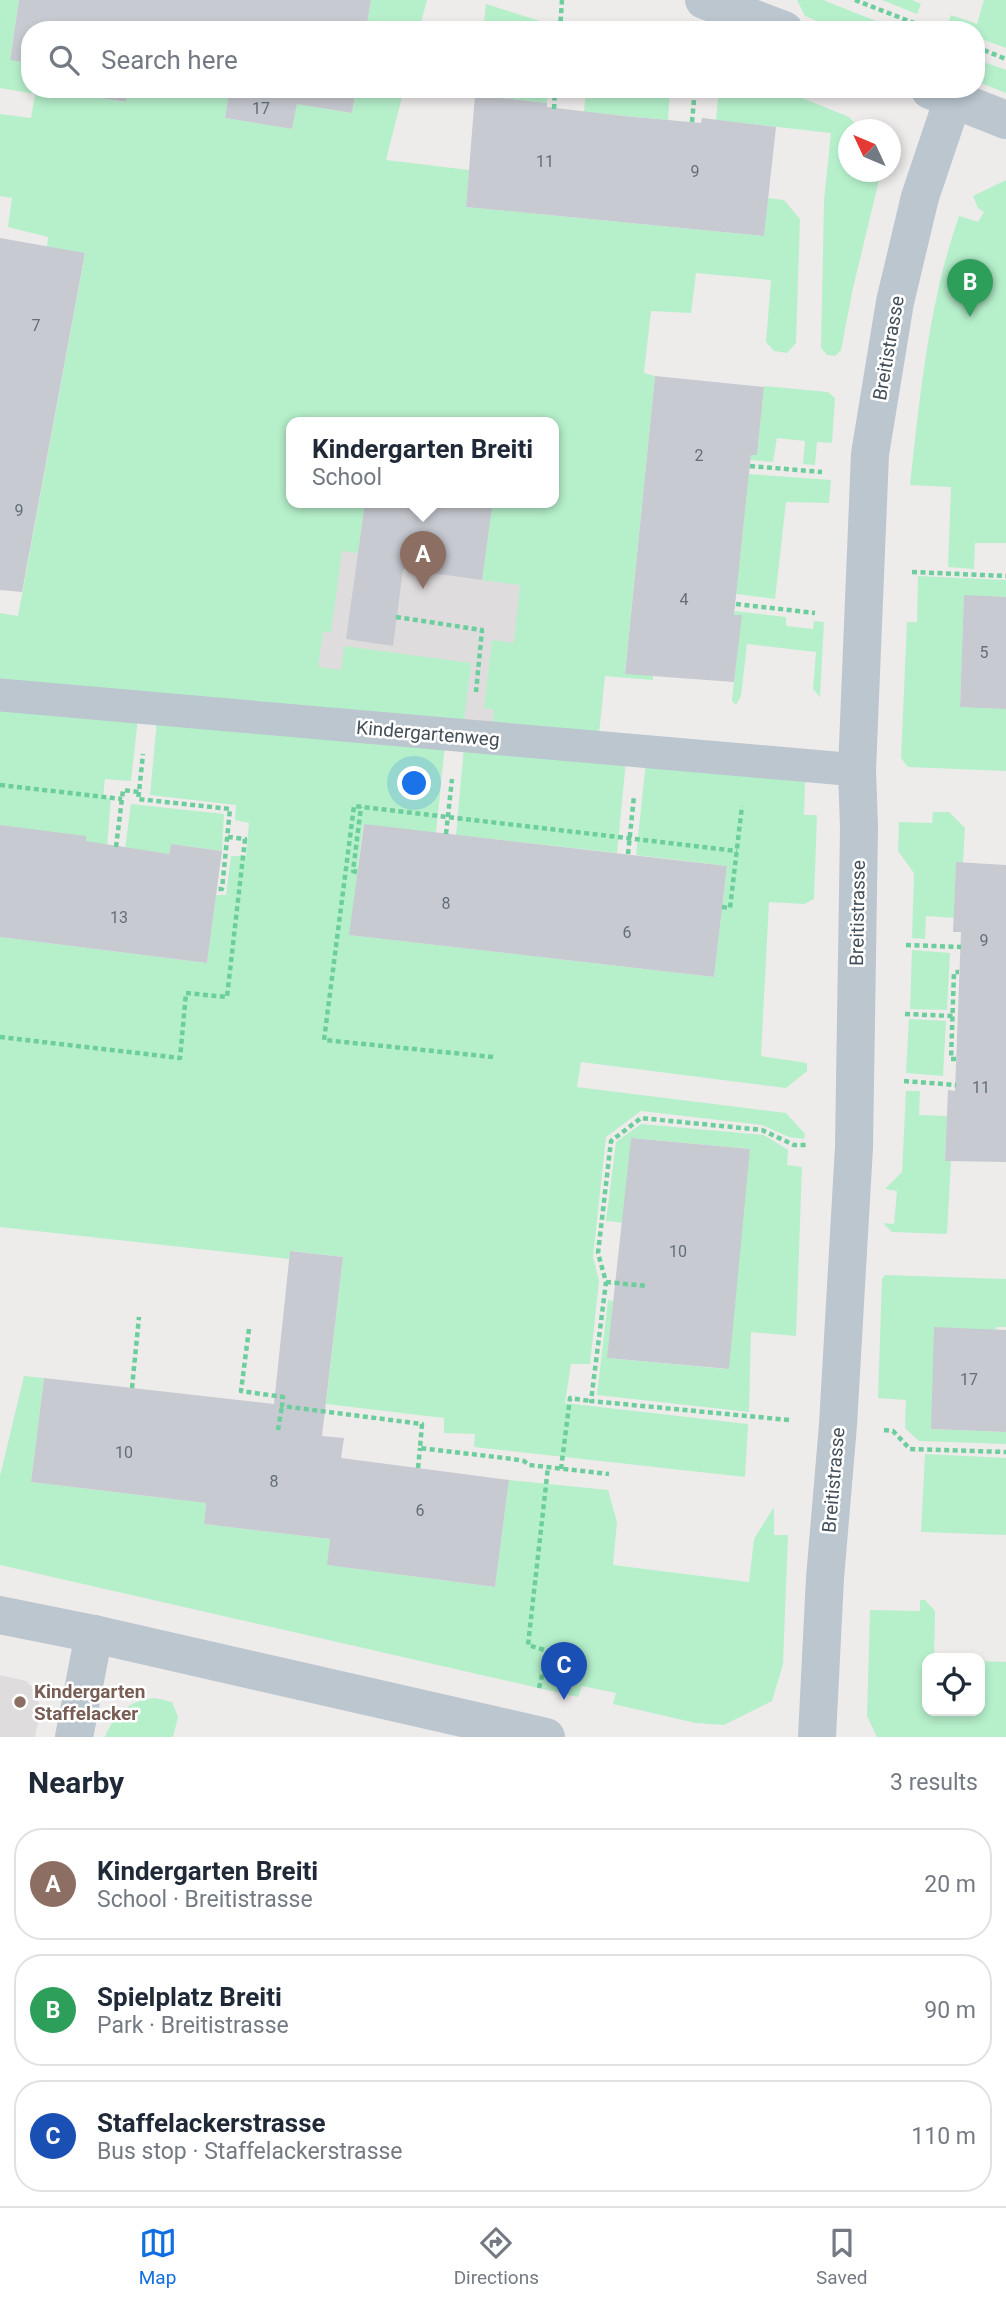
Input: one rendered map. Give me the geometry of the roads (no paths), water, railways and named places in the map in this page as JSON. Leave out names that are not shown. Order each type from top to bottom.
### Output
[{"type":"street","points":[[705,0],[744,6],[769,21]]},
{"type":"street","name":"Breitistrasse","points":[[817,1737],[854,1147],[859,828],[857,770],[870,454],[895,302],[940,98]]},
{"type":"street","points":[[951,98],[1006,120]]},
{"type":"street","points":[[0,1615],[537,1735]]},
{"type":"street","points":[[74,1737],[94,1634]]},
{"type":"lane","name":"Kindergartenweg","points":[[0,695],[857,770]]},
{"type":"place","name":"Spielplatz Breiti","points":[[970,317]]},
{"type":"place","name":"Kindergarten Breiti","points":[[423,589]]},
{"type":"place","name":"Staffelackerstrasse","points":[[564,1700]]},
{"type":"place","name":"Kindergarten Staffelacker","points":[[20,1702]]}]
